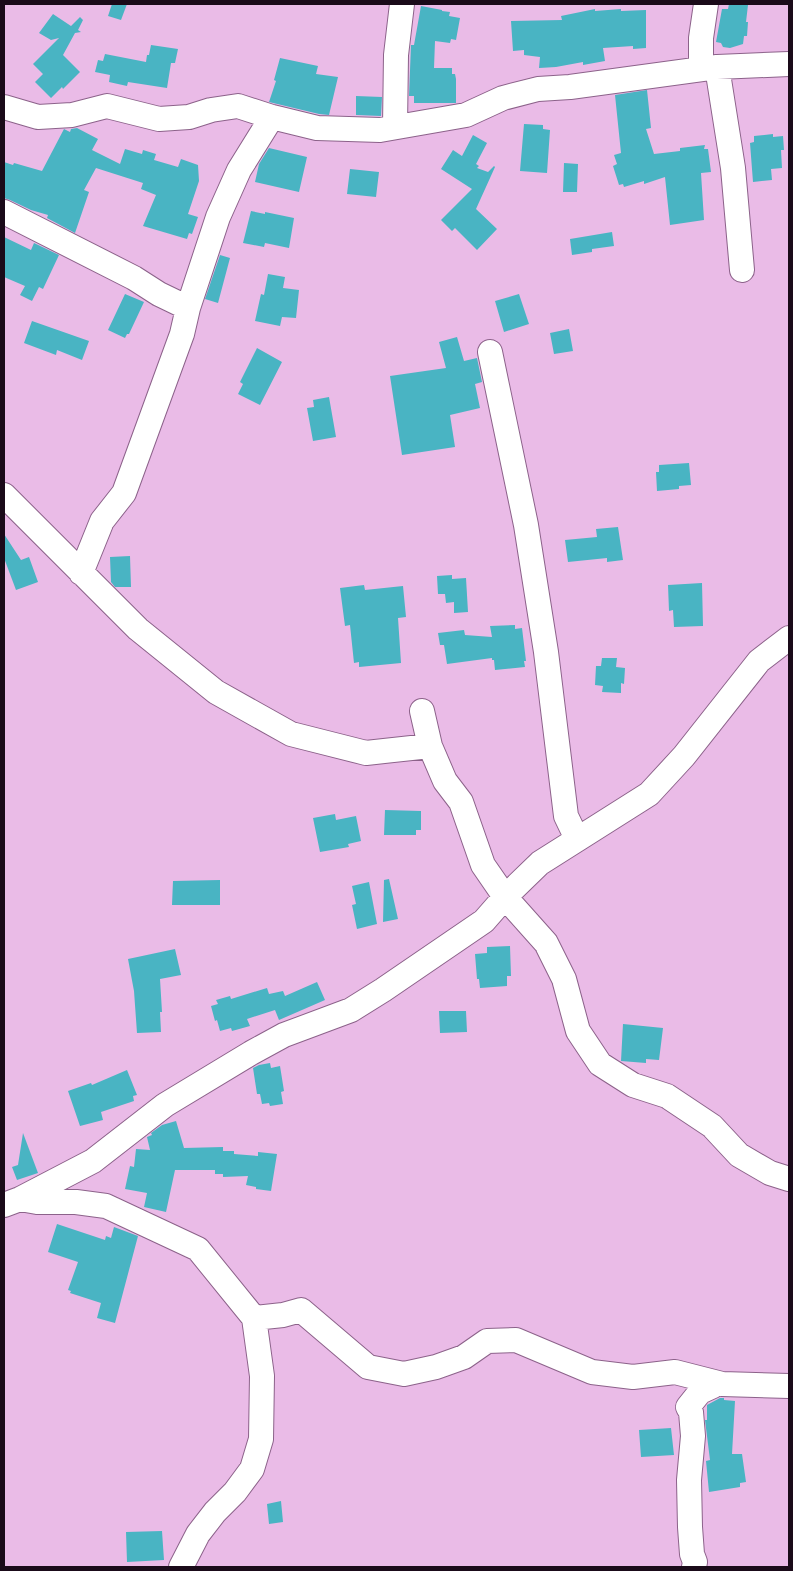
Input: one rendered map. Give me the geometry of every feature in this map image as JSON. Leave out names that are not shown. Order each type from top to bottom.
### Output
[{"type":"street","points":[[395,126],[396,55],[402,4]]},
{"type":"street","points":[[706,4],[702,38],[733,168],[742,270]]},
{"type":"street","points":[[4,107],[38,117],[72,115],[107,106],[159,119],[189,117],[211,110],[238,106],[317,128],[380,130],[466,114],[503,98],[538,89],[570,87],[709,68],[789,64]]},
{"type":"street","points":[[81,573],[102,520],[124,493],[182,334],[188,308],[218,217],[239,170],[272,117]]},
{"type":"street","points":[[4,212],[134,278],[159,294],[188,308]]},
{"type":"street","points":[[490,352],[526,525],[546,652],[566,816],[577,839]]},
{"type":"street","points":[[4,495],[138,629],[216,692],[291,734],[366,753],[430,746]]},
{"type":"street","points":[[12,1202],[93,1161],[165,1105],[251,1053],[284,1035],[351,1010],[484,921],[505,897],[540,863],[649,794],[684,756],[758,661],[789,638]]},
{"type":"street","points":[[422,711],[430,746],[445,781],[461,802],[484,865],[505,897],[546,943],[564,979],[578,1031],[600,1064],[633,1084],[667,1096],[712,1126],[739,1155],[770,1173],[789,1179]]},
{"type":"street","points":[[12,1202],[76,1202],[106,1206],[198,1249],[254,1318],[262,1376],[261,1439],[252,1469],[235,1492],[215,1512],[198,1534],[181,1567]]},
{"type":"street","points":[[254,1318],[283,1315],[302,1310],[368,1367],[404,1374],[436,1367],[464,1357],[487,1341],[516,1340],[592,1372],[633,1377],[675,1372],[715,1383],[789,1386]]},
{"type":"street","points":[[694,1567],[690,1527],[689,1480],[693,1436],[691,1412],[688,1407],[700,1392],[713,1386],[715,1383]]},
{"type":"building","points":[[112,4],[127,4],[121,20],[108,16]]},
{"type":"building","points":[[729,4],[748,5],[747,36],[744,36],[743,44],[730,48],[723,47],[721,43],[716,42],[722,9],[728,9]]},
{"type":"building","points":[[421,6],[450,12],[449,16],[460,18],[456,40],[451,39],[450,43],[435,41],[434,68],[452,68],[452,74],[455,74],[456,79],[456,103],[414,103],[414,96],[409,96],[411,45],[414,45]]},
{"type":"building","points":[[595,9],[595,11],[646,10],[646,48],[633,49],[633,46],[603,48],[605,61],[583,65],[583,62],[539,68],[540,57],[524,55],[524,50],[513,51],[511,21],[562,20],[561,16]]},
{"type":"building","points":[[53,14],[71,26],[80,17],[83,20],[78,30],[81,32],[75,33],[63,55],[80,72],[51,98],[35,82],[43,74],[33,64],[59,38],[51,40],[39,33]]},
{"type":"building","points":[[151,45],[178,49],[175,63],[171,63],[167,88],[128,82],[127,86],[109,82],[110,75],[95,72],[98,60],[103,61],[105,54],[146,62]]},
{"type":"building","points":[[280,58],[318,66],[316,74],[338,77],[329,115],[269,102],[276,81],[274,80]]},
{"type":"building","points":[[647,90],[651,128],[646,129],[654,154],[680,151],[680,148],[705,145],[704,149],[708,149],[711,172],[701,173],[704,220],[670,225],[665,177],[644,184],[644,181],[624,187],[623,184],[619,185],[613,166],[617,164],[614,155],[621,153],[615,95]]},
{"type":"building","points":[[356,96],[382,97],[381,116],[356,115]]},
{"type":"building","points":[[524,124],[543,125],[543,129],[550,130],[547,173],[520,171]]},
{"type":"building","points":[[77,128],[98,139],[92,150],[120,164],[125,149],[142,154],[143,150],[156,154],[154,160],[178,167],[181,159],[198,165],[199,181],[188,214],[198,217],[192,234],[189,233],[187,239],[143,226],[156,195],[141,189],[143,183],[96,168],[84,190],[89,192],[75,233],[47,218],[48,215],[4,198],[4,162],[42,171],[64,129],[70,132],[71,129]]},
{"type":"building","points":[[773,134],[773,137],[783,136],[784,150],[781,150],[782,168],[771,169],[772,180],[753,182],[750,143],[754,142],[754,136]]},
{"type":"building","points":[[473,135],[487,143],[476,164],[479,166],[477,168],[488,172],[495,167],[476,209],[497,229],[477,250],[455,228],[452,231],[441,220],[472,189],[441,169],[453,150],[462,156]]},
{"type":"building","points":[[269,148],[307,157],[299,192],[255,182],[259,164]]},
{"type":"building","points":[[564,163],[578,164],[577,192],[563,192]]},
{"type":"building","points":[[350,169],[379,172],[376,197],[347,194]]},
{"type":"building","points":[[251,211],[294,218],[289,248],[265,243],[264,247],[243,243]]},
{"type":"building","points":[[612,232],[614,246],[592,249],[592,252],[572,255],[570,239]]},
{"type":"building","points":[[4,237],[31,250],[34,243],[59,255],[43,289],[39,287],[32,301],[20,295],[25,286],[4,277]]},
{"type":"building","points":[[220,255],[230,258],[218,303],[205,299]]},
{"type":"building","points":[[268,274],[285,277],[283,288],[299,290],[296,318],[282,317],[280,326],[255,321],[261,294],[264,295]]},
{"type":"building","points":[[125,294],[144,302],[129,334],[125,338],[108,330]]},
{"type":"building","points":[[519,294],[529,324],[504,332],[495,301]]},
{"type":"building","points":[[32,321],[89,341],[82,360],[57,350],[56,355],[24,343]]},
{"type":"building","points":[[569,329],[573,351],[554,354],[550,333]]},
{"type":"building","points":[[457,337],[464,361],[477,358],[482,382],[475,384],[480,408],[450,415],[455,447],[402,455],[390,376],[446,368],[439,342]]},
{"type":"building","points":[[257,348],[282,362],[260,405],[238,394],[243,384],[240,382]]},
{"type":"building","points":[[329,397],[336,437],[313,441],[307,408],[314,407],[313,400]]},
{"type":"building","points":[[689,463],[691,485],[679,486],[679,489],[657,491],[656,472],[659,472],[659,465]]},
{"type":"building","points":[[618,527],[623,560],[607,562],[607,558],[568,562],[565,540],[597,537],[596,529]]},
{"type":"building","points":[[4,534],[21,560],[29,557],[38,582],[16,590],[4,558]]},
{"type":"building","points":[[130,556],[131,587],[115,587],[111,582],[110,557]]},
{"type":"building","points":[[452,575],[452,579],[466,578],[468,612],[454,613],[454,602],[446,603],[445,594],[438,594],[437,576]]},
{"type":"building","points":[[702,583],[703,626],[674,627],[673,610],[669,611],[668,585]]},
{"type":"building","points":[[364,585],[365,590],[403,586],[406,617],[398,618],[401,663],[359,667],[359,662],[354,663],[350,625],[345,626],[340,588]]},
{"type":"building","points":[[515,625],[515,629],[522,628],[525,667],[495,670],[492,658],[447,664],[444,645],[440,645],[438,633],[464,630],[465,635],[492,637],[490,626]]},
{"type":"building","points":[[602,658],[617,658],[616,667],[625,668],[624,684],[621,683],[621,693],[602,692],[603,686],[595,685],[596,666],[601,666]]},
{"type":"building","points":[[385,810],[421,811],[421,830],[416,830],[416,835],[384,835]]},
{"type":"building","points":[[335,814],[336,820],[356,816],[361,841],[348,844],[349,847],[320,852],[313,818]]},
{"type":"building","points":[[389,879],[398,919],[383,922],[384,880]]},
{"type":"building","points":[[220,880],[220,905],[172,905],[173,881]]},
{"type":"building","points":[[369,882],[377,924],[357,929],[352,905],[356,904],[352,886]]},
{"type":"building","points":[[510,946],[511,976],[507,976],[507,986],[480,988],[479,979],[477,979],[475,954],[487,953],[487,947]]},
{"type":"building","points":[[175,949],[181,975],[160,979],[161,1032],[137,1033],[134,991],[128,959]]},
{"type":"building","points":[[317,982],[325,1000],[279,1020],[275,1010],[247,1019],[250,1026],[232,1031],[231,1028],[220,1031],[217,1020],[215,1021],[211,1006],[218,1004],[216,1000],[230,996],[231,999],[267,988],[269,994],[283,991],[285,996]]},
{"type":"building","points":[[439,1011],[466,1011],[467,1032],[440,1033]]},
{"type":"building","points":[[623,1024],[663,1028],[659,1060],[646,1059],[646,1063],[621,1061]]},
{"type":"building","points":[[270,1063],[271,1068],[280,1066],[284,1091],[281,1092],[283,1104],[270,1106],[269,1103],[262,1104],[260,1094],[257,1094],[253,1068]]},
{"type":"building","points":[[127,1070],[137,1095],[133,1096],[134,1101],[101,1112],[103,1120],[80,1126],[68,1091],[91,1083],[92,1085]]},
{"type":"building","points":[[176,1121],[184,1148],[223,1147],[223,1151],[234,1151],[234,1154],[258,1156],[258,1152],[277,1154],[271,1191],[256,1189],[256,1187],[246,1185],[248,1176],[223,1177],[223,1174],[215,1174],[215,1170],[175,1170],[166,1212],[144,1207],[147,1193],[125,1189],[130,1166],[134,1167],[136,1149],[150,1150],[147,1137],[152,1135],[151,1133],[162,1125]]},
{"type":"building","points":[[23,1133],[38,1173],[17,1180],[12,1167],[18,1165]]},
{"type":"building","points":[[57,1224],[105,1240],[106,1236],[111,1238],[114,1227],[138,1236],[115,1323],[97,1318],[101,1303],[70,1293],[71,1291],[68,1290],[78,1262],[48,1252]]},
{"type":"building","points":[[720,1398],[735,1401],[732,1454],[742,1454],[746,1482],[740,1483],[740,1487],[709,1492],[706,1461],[710,1460],[705,1420],[707,1420],[707,1405]]},
{"type":"building","points":[[671,1428],[674,1455],[641,1457],[639,1430]]},
{"type":"building","points":[[281,1501],[283,1522],[269,1524],[267,1504]]},
{"type":"building","points":[[162,1531],[164,1560],[127,1562],[126,1532]]}]
